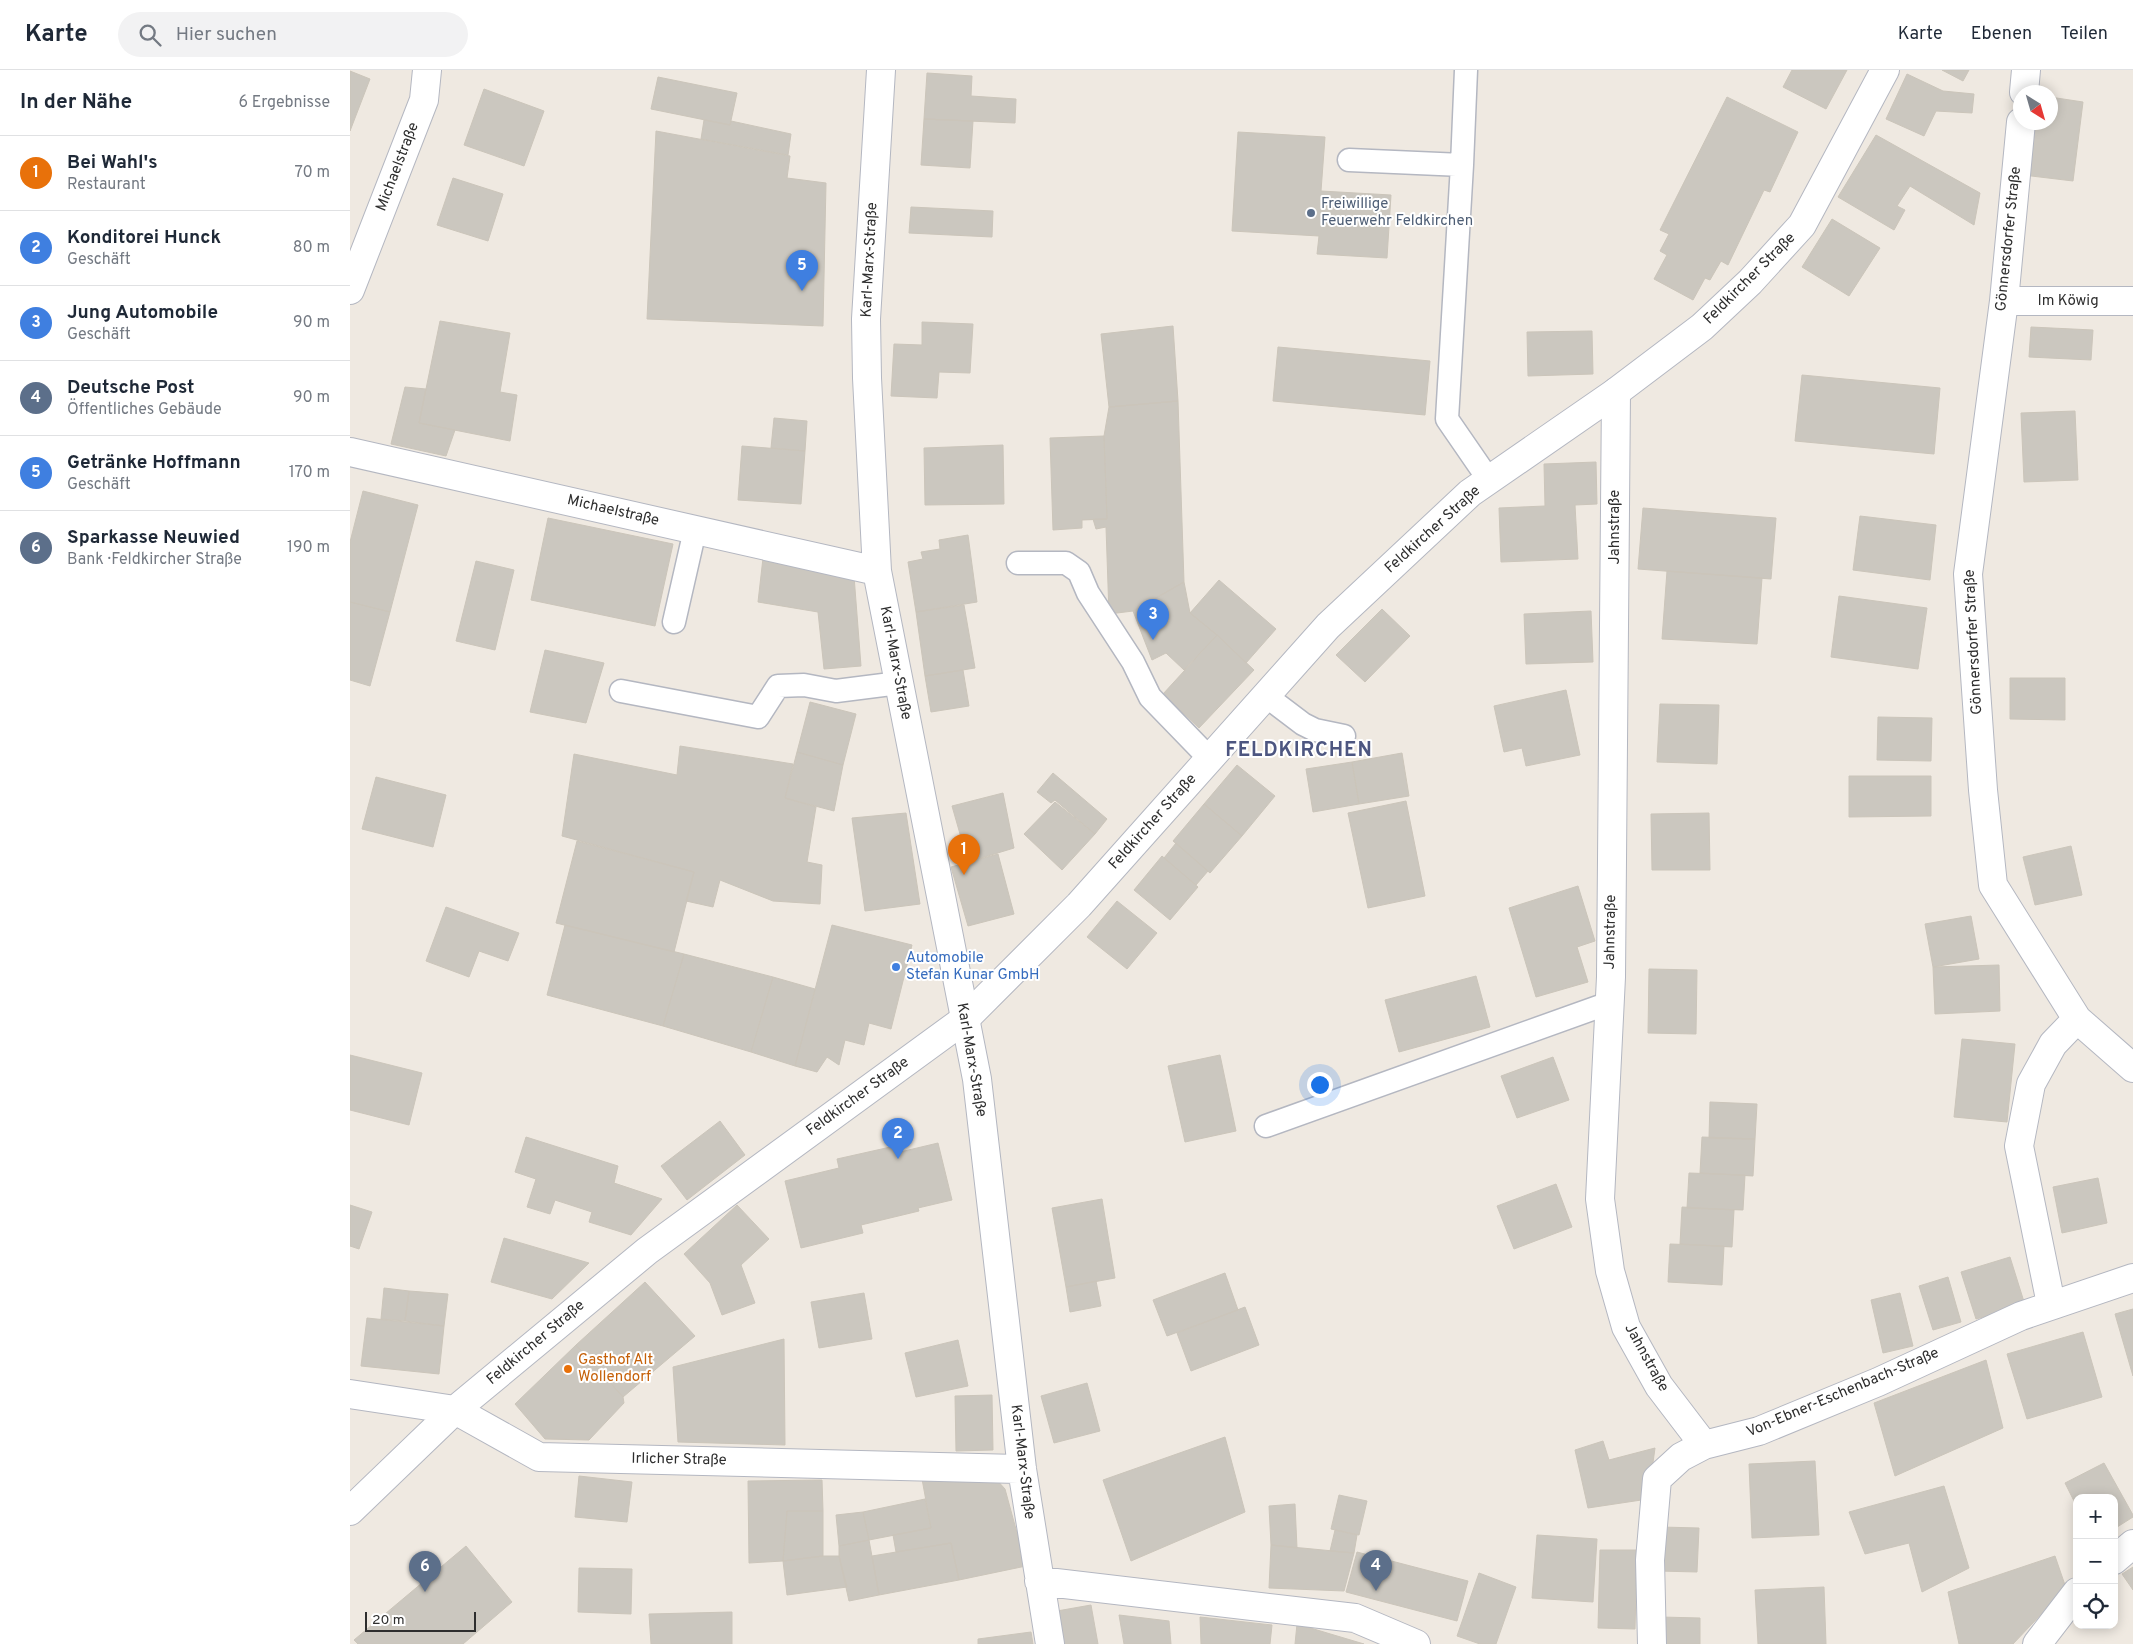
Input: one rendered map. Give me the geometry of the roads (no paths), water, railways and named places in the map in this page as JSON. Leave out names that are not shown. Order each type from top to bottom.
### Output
[{"type":"street","name":"Michaelstraße","points":[[350,290],[424,100],[427,70]]},
{"type":"street","name":"Karl-Marx-Straße","points":[[881,70],[866,319],[867,388],[877,571],[977,1079],[1022,1469],[1038,1581],[1050,1644]]},
{"type":"street","name":"Feldkircher Straße","points":[[350,1511],[456,1410],[647,1251],[965,1019],[1079,904],[1328,626],[1470,493],[1616,392],[1702,327],[1750,282],[1802,226],[1885,70]]},
{"type":"street","points":[[2025,85],[2026,70]]},
{"type":"street","name":"Gönnersdorfer Straße","points":[[2020,130],[2004,301],[1968,574],[1983,790],[1993,885],[2077,1019],[2133,1068]]},
{"type":"street","name":"Im Köwig","points":[[2004,301],[2133,301]]},
{"type":"street","name":"Jahnstraße","points":[[1616,392],[1614,763],[1609,1003],[1600,1199],[1610,1271],[1626,1327],[1659,1386],[1704,1445]]},
{"type":"street","name":"Michaelstraße","points":[[350,452],[877,571]]},
{"type":"street","points":[[2051,1304],[2019,1146],[2031,1084],[2053,1044],[2077,1019]]},
{"type":"street","name":"Von-Ebner-Eschenbach-Straße","points":[[1652,1644],[1650,1560],[1657,1479],[1680,1457],[1704,1445],[1759,1431],[1878,1382],[2051,1304],[2133,1278]]},
{"type":"street","name":"Irlicher Straße","points":[[350,1394],[456,1410],[539,1457],[1022,1469]]},
{"type":"street","points":[[2118,1557],[2133,1544]]},
{"type":"street","points":[[1038,1581],[1355,1618],[1416,1644]]},
{"type":"street","points":[[2037,1644],[2073,1597]]},
{"type":"lane","points":[[1466,70],[1447,419],[1489,480]]},
{"type":"lane","points":[[1349,160],[1462,165]]},
{"type":"lane","points":[[674,622],[695,530]]},
{"type":"lane","points":[[1018,563],[1066,563],[1079,572],[1088,593],[1133,662],[1150,697],[1210,759]]},
{"type":"lane","points":[[621,691],[758,717],[778,686],[804,685],[836,691],[899,683]]},
{"type":"lane","points":[[1266,696],[1303,724],[1315,730],[1344,736]]},
{"type":"lane","points":[[1266,1126],[1609,1003]]},
{"type":"place","name":"Freiwillige Feuerwehr Feldkirchen","points":[[1311,213]]},
{"type":"place","name":"Getränke Hoffmann","points":[[802,291]]},
{"type":"place","name":"Jung Automobile","points":[[1153,640]]},
{"type":"place","name":"Bei Wahl's","points":[[964,875]]},
{"type":"place","name":"Automobile Stefan Kunar GmbH","points":[[896,967]]},
{"type":"place","name":"Konditorei Hunck","points":[[898,1159]]},
{"type":"place","name":"Gasthof Alt Wollendorf","points":[[568,1369]]},
{"type":"place","name":"Deutsche Post","points":[[1376,1591]]},
{"type":"place","name":"Sparkasse Neuwied","points":[[425,1592]]},
{"type":"district","name":"FELDKIRCHEN","points":[[1299,751]]}]
